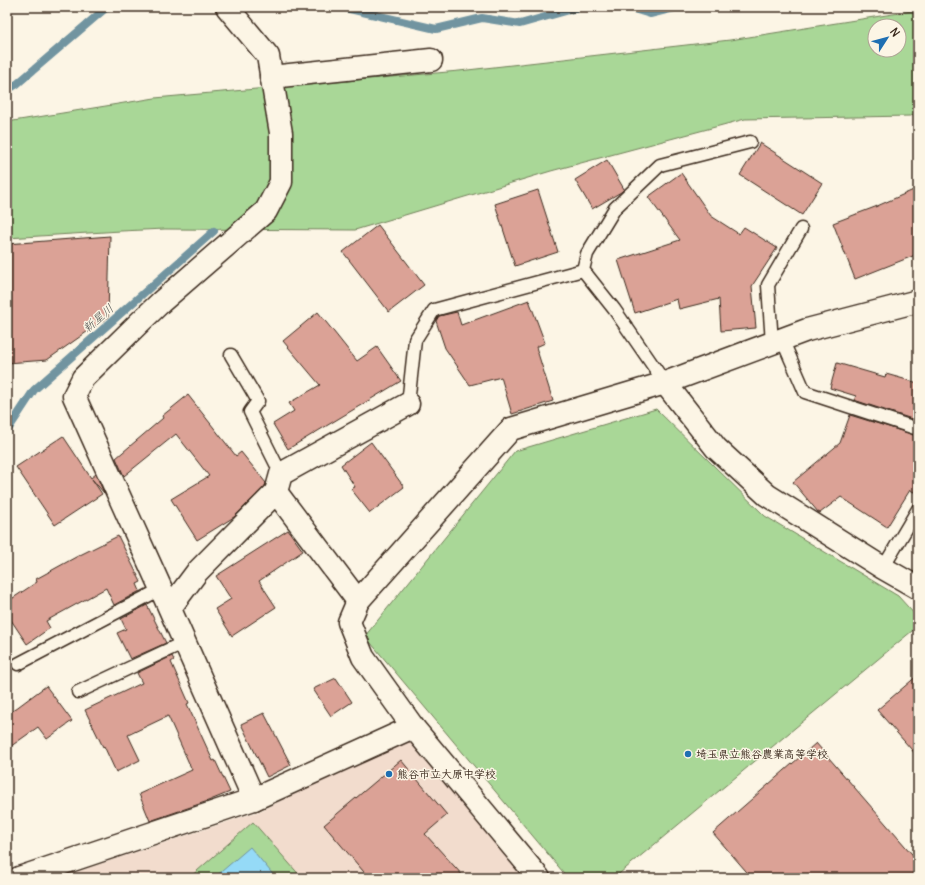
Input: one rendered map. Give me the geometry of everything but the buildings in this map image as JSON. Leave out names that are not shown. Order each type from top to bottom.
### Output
[{"type":"street","points":[[227,7],[268,56],[280,133],[281,182],[266,211],[139,323],[83,378],[74,396],[166,598],[254,799]]},
{"type":"street","points":[[271,77],[432,60]]},
{"type":"street","points":[[539,878],[413,727],[362,657],[349,622],[358,601],[511,429],[665,383],[807,330],[918,301]]},
{"type":"street","points":[[665,383],[716,448],[767,495],[883,568],[918,588]]},
{"type":"street","points":[[166,598],[197,572],[279,483],[408,404]]},
{"type":"street","points":[[279,483],[358,601]]},
{"type":"street","points":[[19,878],[254,799],[413,727]]},
{"type":"lane","points":[[583,270],[587,254],[615,208],[660,165],[750,142]]},
{"type":"lane","points":[[801,229],[768,285],[777,341],[805,392],[918,429]]},
{"type":"lane","points":[[583,270],[614,309],[665,383]]},
{"type":"lane","points":[[408,404],[415,340],[434,310],[583,270]]},
{"type":"lane","points":[[231,355],[258,401],[250,412],[279,483]]},
{"type":"lane","points":[[883,568],[918,509]]},
{"type":"lane","points":[[18,664],[166,598]]},
{"type":"lane","points":[[78,692],[185,642]]},
{"type":"shaded area","name":"熊谷市立大原中学校","points":[[412,737],[524,878],[58,878],[260,811]]},
{"type":"green space","points":[[918,10],[918,114],[910,116],[745,119],[551,171],[355,230],[165,229],[7,238],[7,122],[155,98],[459,71],[730,40],[867,18],[867,58],[907,58],[907,18],[868,18]]},
{"type":"green space","name":"埼玉県立熊谷農業高等学校","points":[[656,409],[765,516],[898,596],[918,618],[918,626],[614,878],[568,878],[365,636],[515,451]]},
{"type":"green space","points":[[253,822],[302,878],[189,878]]},
{"type":"water","points":[[250,847],[276,878],[214,878]]},
{"type":"waterway","name":"新星川","points":[[7,90],[17,84],[107,7]]},
{"type":"waterway","name":"新星川","points":[[341,7],[436,29],[482,18],[520,24],[580,7]]},
{"type":"waterway","name":"新星川","points":[[627,7],[650,14],[678,7]]},
{"type":"waterway","name":"新星川","points":[[7,431],[34,390],[214,231]]},
{"type":"place","name":"埼玉県立熊谷農業高等学校","points":[[688,754]]},
{"type":"place","name":"熊谷市立大原中学校","points":[[389,774]]}]
